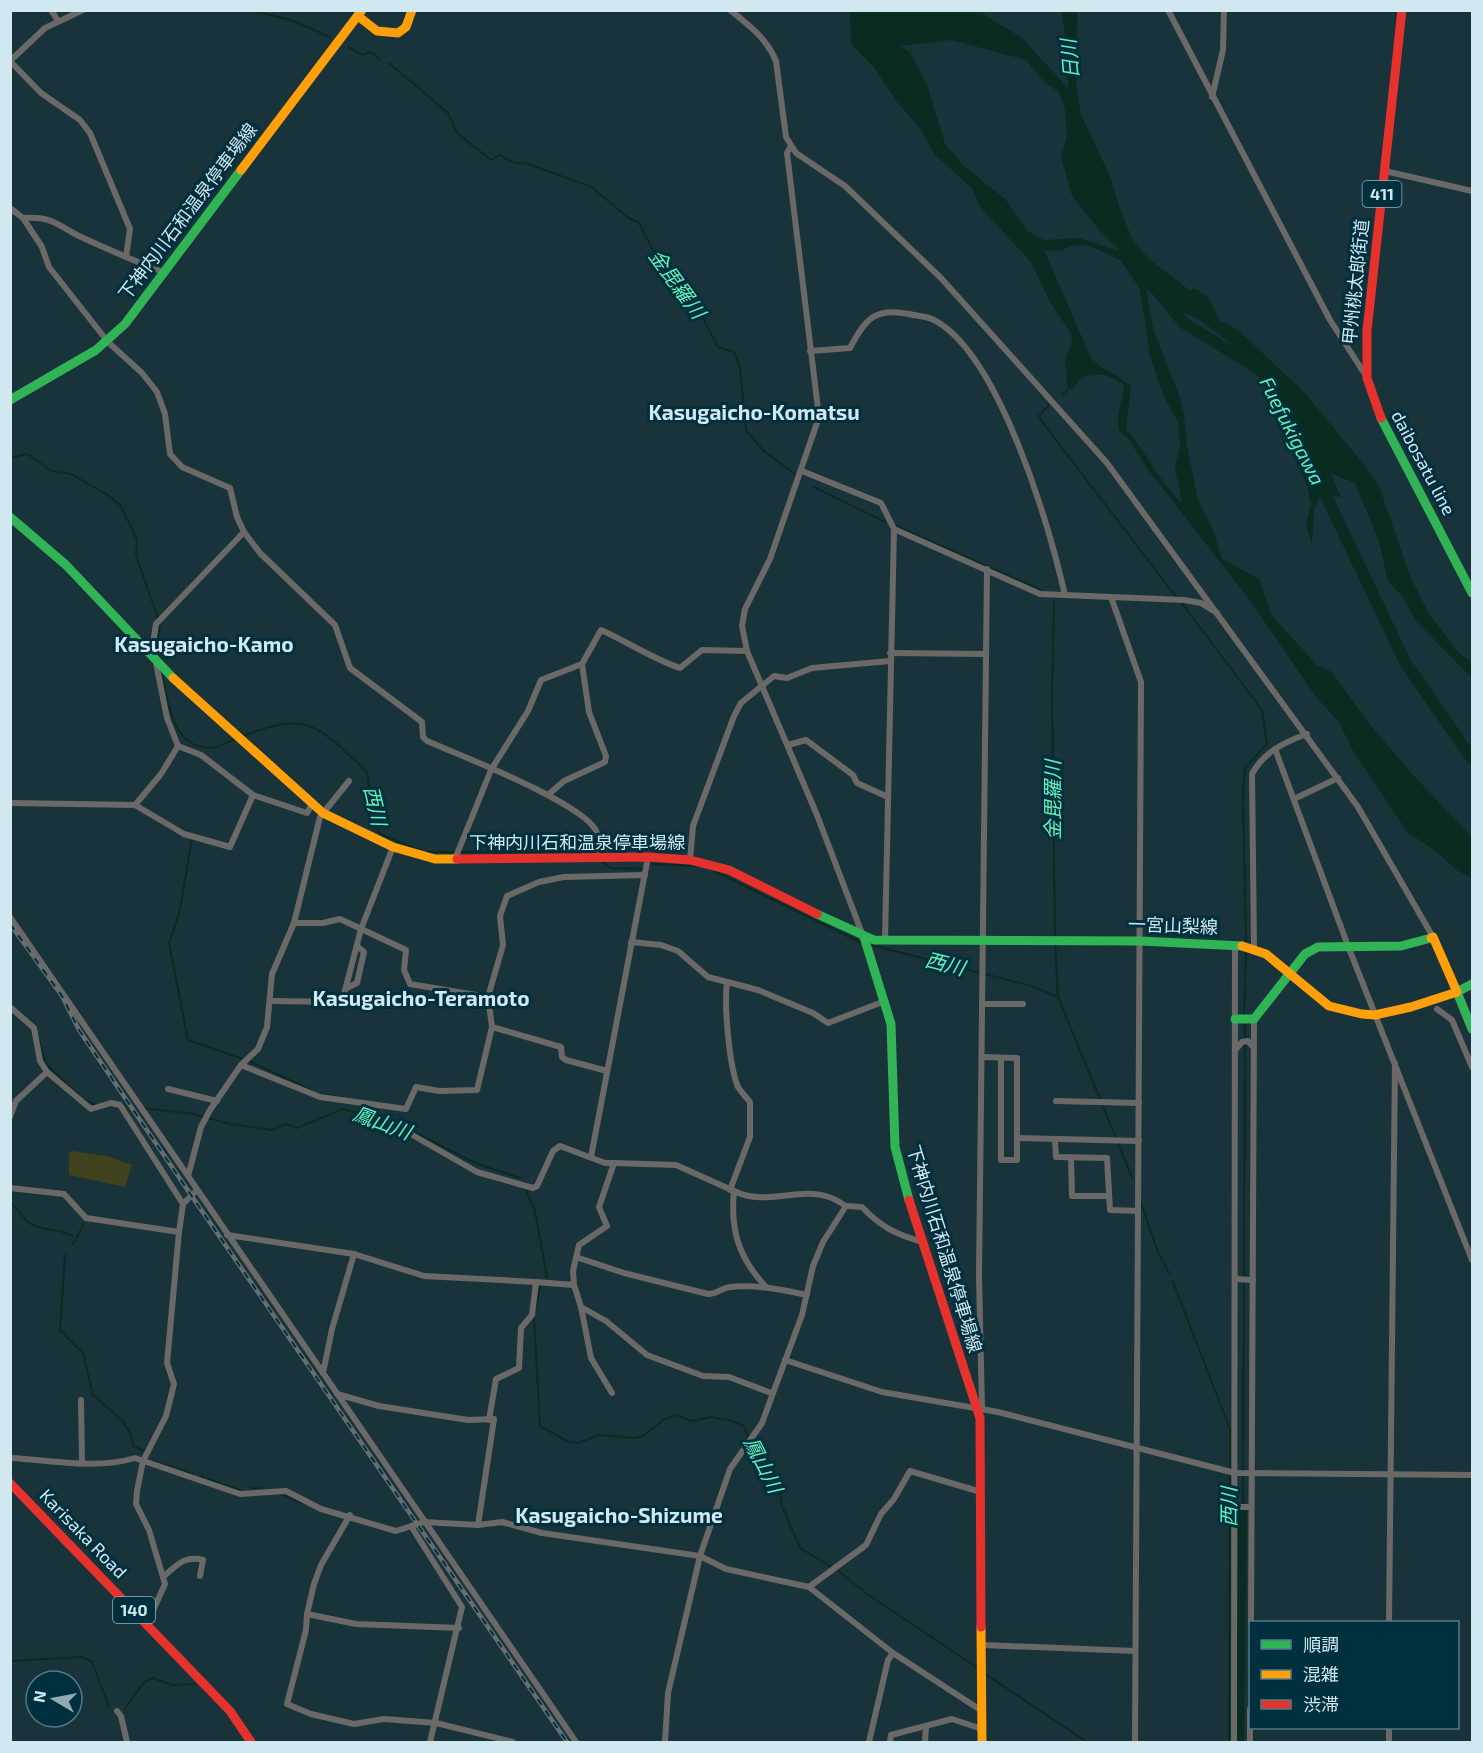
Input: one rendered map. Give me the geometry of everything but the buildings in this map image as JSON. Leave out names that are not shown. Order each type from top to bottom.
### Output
[{"type":"main road","points":[[360,13],[377,31],[398,33],[406,27],[412,10]]},
{"type":"main road","name":"甲州桃太郎街道","points":[[1367,378],[1367,331],[1402,10]]},
{"type":"main road","name":"下神内川石和温泉停車場線","points":[[10,400],[108,342],[165,273],[360,13]]},
{"type":"main road","name":"daibosatu line","points":[[1367,378],[1376,408],[1473,593]]},
{"type":"main road","name":"下神内川石和温泉停車場線","points":[[10,517],[66,565],[153,659],[323,813],[393,847],[424,857],[648,857],[690,860],[729,870],[865,941],[885,1002],[893,1047],[895,1147],[923,1242],[979,1408],[983,1645],[982,1743]]},
{"type":"main road","points":[[1244,1019],[1289,975],[1305,954],[1318,946],[1401,946],[1433,937],[1473,1029]]},
{"type":"main road","name":"一宮山梨線","points":[[865,941],[1140,941],[1244,946]]},
{"type":"main road","points":[[1244,946],[1266,954],[1329,1006],[1375,1015],[1411,1007],[1457,992],[1470,985]]},
{"type":"main road","name":"Karisaka Road","points":[[10,1483],[230,1711],[251,1743]]},
{"type":"street","points":[[51,10],[58,21]]},
{"type":"street","points":[[83,10],[58,21],[36,35],[11,61],[41,93],[80,120],[90,134],[120,199],[130,229],[126,257]]},
{"type":"street","points":[[730,10],[764,39],[771,50],[776,62],[786,137],[791,146],[806,161],[845,186],[941,278],[1107,463],[1338,778],[1375,833],[1433,937]]},
{"type":"street","points":[[1168,10],[1330,320],[1367,378]]},
{"type":"street","points":[[1212,97],[1223,50],[1224,10]]},
{"type":"street","points":[[791,146],[787,153],[819,417],[770,559],[746,609],[742,626],[747,651],[788,745],[865,941]]},
{"type":"street","points":[[1385,171],[1473,191]]},
{"type":"street","points":[[10,208],[22,218],[42,247],[49,267],[108,342],[142,373],[157,392],[165,414],[170,454],[182,467],[230,488],[237,517],[244,532],[260,553],[335,625],[350,668],[422,722],[423,737],[427,741],[549,794],[595,828],[596,857]]},
{"type":"street","points":[[22,218],[40,217],[57,222],[76,234],[165,273]]},
{"type":"street","points":[[810,351],[850,348],[860,329],[879,313],[889,310],[931,319],[972,354],[1014,432],[1053,542],[1065,595]]},
{"type":"street","points":[[802,471],[881,502],[894,529],[885,940]]},
{"type":"street","points":[[894,529],[1040,594],[1184,600],[1201,603],[1220,615]]},
{"type":"street","points":[[244,532],[156,624],[153,659],[167,718],[178,746],[201,755],[254,795],[307,813],[312,804]]},
{"type":"street","points":[[979,1408],[987,569]]},
{"type":"street","points":[[1111,597],[1141,682],[1135,1743]]},
{"type":"street","points":[[549,794],[564,781],[605,762],[606,756],[589,712],[582,664],[601,630],[680,668],[692,655],[702,650],[747,651]]},
{"type":"street","points":[[890,653],[986,654]]},
{"type":"street","points":[[690,860],[693,826],[741,703],[753,696],[762,683],[774,676],[787,678],[812,668],[890,661]]},
{"type":"street","points":[[456,858],[491,770],[528,711],[541,680],[582,664]]},
{"type":"street","points":[[1234,1743],[1235,1052],[1244,1019],[1244,946],[1252,774],[1260,759],[1307,734]]},
{"type":"street","points":[[788,745],[806,740],[853,775],[857,783],[888,797]]},
{"type":"street","points":[[135,805],[161,774],[178,746]]},
{"type":"street","points":[[1275,749],[1348,946],[1473,1260]]},
{"type":"street","points":[[1294,799],[1338,778]]},
{"type":"street","points":[[188,1176],[201,1127],[241,1065],[258,1049],[267,1026],[272,974],[294,923],[323,813],[349,781]]},
{"type":"street","points":[[10,803],[135,805],[184,834],[230,847],[254,795]]},
{"type":"street","points":[[271,1001],[342,1002],[361,929],[393,847]]},
{"type":"street","points":[[591,1156],[648,857]]},
{"type":"street","points":[[241,1065],[320,1097],[368,1107],[406,1109],[416,1088],[439,1091],[477,1090],[492,1027],[488,997],[503,945],[500,916],[507,896],[539,882],[564,877],[645,875]]},
{"type":"street","points":[[10,917],[576,1743]]},
{"type":"street","points":[[294,923],[323,923],[340,919],[406,950],[404,970],[410,984],[488,997]]},
{"type":"street","points":[[631,942],[662,945],[678,951],[708,977],[758,990],[795,1005],[828,1023],[885,1002]]},
{"type":"street","points":[[727,982],[725,1010],[735,1075],[739,1088],[750,1102],[750,1137],[732,1190],[731,1216],[738,1244],[752,1272],[766,1287]]},
{"type":"street","points":[[982,1004],[1023,1004]]},
{"type":"street","points":[[10,1007],[34,1028],[40,1061],[47,1072],[91,1109],[111,1103],[120,1105],[184,1202]]},
{"type":"street","points":[[1437,1009],[1452,1020],[1473,1067]]},
{"type":"street","points":[[1244,1019],[1255,1049],[1249,1473],[1251,1621]]},
{"type":"street","points":[[492,1027],[561,1047],[562,1057],[566,1060],[608,1071]]},
{"type":"street","points":[[1235,1052],[1242,1042],[1248,1041],[1255,1049]]},
{"type":"street","points":[[982,1058],[1001,1058],[1017,1058],[1017,1160],[1002,1160],[1001,1058]]},
{"type":"street","points":[[1389,1621],[1395,1063]]},
{"type":"street","points":[[10,1118],[16,1101],[47,1072]]},
{"type":"street","points":[[168,1089],[217,1101]]},
{"type":"street","points":[[1056,1101],[1139,1103]]},
{"type":"street","points":[[368,1107],[366,1118],[402,1129],[477,1172],[533,1188],[537,1186],[553,1151],[560,1146],[614,1163],[676,1165],[742,1195],[764,1198],[782,1198],[799,1194],[828,1196],[846,1206],[862,1207],[878,1224],[895,1234],[923,1242]]},
{"type":"street","points":[[1017,1138],[1139,1141]]},
{"type":"street","points":[[1055,1139],[1056,1157],[1107,1158],[1110,1210],[1138,1211]]},
{"type":"street","points":[[1071,1157],[1072,1196],[1109,1196]]},
{"type":"street","points":[[612,1393],[591,1358],[581,1307],[574,1285],[576,1257],[582,1241],[607,1226],[599,1207],[614,1163]]},
{"type":"street","points":[[10,1188],[64,1194],[86,1218],[179,1232]]},
{"type":"street","points":[[147,1624],[165,1584],[149,1530],[136,1504],[143,1461],[166,1416],[174,1384],[167,1363],[179,1232],[184,1202],[196,1191]]},
{"type":"street","points":[[665,1743],[668,1693],[700,1556],[730,1469],[762,1423],[771,1393],[802,1315],[820,1250],[846,1206]]},
{"type":"street","points":[[227,1235],[354,1254],[424,1276],[574,1285]]},
{"type":"street","points":[[323,1373],[354,1254]]},
{"type":"street","points":[[576,1257],[624,1273],[708,1294],[717,1294],[727,1287],[766,1287],[807,1295]]},
{"type":"street","points":[[1235,1279],[1253,1280]]},
{"type":"street","points":[[489,1420],[496,1379],[519,1368],[521,1328],[532,1315],[536,1282]]},
{"type":"street","points":[[581,1307],[606,1321],[647,1355],[703,1376],[729,1377],[771,1393]]},
{"type":"street","points":[[785,1360],[882,1392],[979,1408],[1235,1473],[1473,1475]]},
{"type":"street","points":[[337,1394],[380,1406],[468,1420],[494,1419],[478,1525]]},
{"type":"street","points":[[81,1400],[82,1463]]},
{"type":"street","points":[[10,1458],[117,1464],[135,1458],[240,1494],[286,1491],[321,1509],[350,1515],[396,1531],[424,1522],[478,1525],[502,1522],[542,1533],[700,1556],[726,1569],[808,1587],[893,1653],[982,1711]]},
{"type":"street","points":[[808,1587],[828,1570],[866,1545],[881,1514],[894,1499],[910,1471],[981,1492]]},
{"type":"street","points":[[1236,1506],[1249,1507]]},
{"type":"street","points":[[350,1515],[321,1565],[307,1614],[306,1630],[287,1704],[311,1714],[354,1724],[384,1719],[436,1724],[513,1743]]},
{"type":"street","points":[[411,1526],[462,1607],[459,1628],[450,1652],[430,1743]]},
{"type":"street","points":[[164,1576],[185,1559],[193,1557],[203,1560],[200,1576]]},
{"type":"street","points":[[307,1614],[356,1624],[459,1628]]},
{"type":"street","points":[[983,1645],[1136,1651]]},
{"type":"street","points":[[869,1743],[888,1660],[893,1653]]},
{"type":"street","points":[[117,1711],[121,1716],[127,1743]]},
{"type":"street","points":[[890,1743],[891,1735],[952,1719],[982,1729]]},
{"type":"street","points":[[925,1743],[926,1726]]},
{"type":"shaded area","points":[[72,1151],[107,1156],[132,1165],[125,1187],[69,1175],[69,1154]]},
{"type":"water","name":"日川","points":[[849,11],[979,11],[1022,38],[1068,88],[1068,53],[1061,11],[1077,11],[1076,81],[1081,115],[1110,176],[1133,241],[1148,258],[1189,290],[1196,289],[1207,296],[1220,321],[1237,329],[1304,392],[1366,467],[1379,486],[1410,576],[1428,612],[1458,652],[1472,662],[1472,678],[1415,620],[1403,597],[1388,581],[1379,541],[1355,483],[1330,473],[1341,497],[1320,496],[1314,510],[1312,544],[1306,525],[1311,504],[1306,482],[1289,445],[1279,412],[1262,381],[1232,345],[1203,322],[1160,300],[1146,289],[1154,332],[1179,395],[1184,415],[1187,445],[1198,500],[1213,530],[1222,559],[1259,579],[1272,616],[1318,666],[1332,672],[1367,721],[1412,774],[1470,835],[1472,838],[1472,878],[1458,871],[1429,846],[1408,833],[1352,749],[1339,722],[1316,697],[1249,599],[1146,467],[1128,438],[1119,431],[1118,419],[1124,385],[1109,376],[1094,375],[1082,377],[1073,389],[1068,388],[1065,362],[1072,340],[1070,332],[1050,302],[1031,262],[980,207],[972,188],[935,155],[920,128],[897,102],[873,66],[852,45]],"holes":[[[952,40],[1026,60],[1045,83],[1059,92],[1065,109],[1067,136],[1061,157],[1072,196],[1100,231],[1120,251],[1079,238],[1044,240],[1027,231],[1006,200],[964,166],[945,144],[927,85],[910,52],[900,46]],[[1088,245],[1121,261],[1140,289],[1150,356],[1164,397],[1178,422],[1180,446],[1175,467],[1182,503],[1166,485],[1126,429],[1131,386],[1091,358],[1044,250],[1060,251],[1071,246]]]},
{"type":"water","points":[[1238,1508],[1247,1508],[1244,1742],[1236,1742]]},
{"type":"waterway","name":"金毘羅川","points":[[249,10],[291,20],[330,37]]},
{"type":"waterway","name":"金毘羅川","points":[[348,47],[363,55],[370,52],[380,59]]},
{"type":"waterway","name":"金毘羅川","points":[[389,63],[448,113],[457,133],[491,160],[499,155],[515,163],[525,163],[592,187],[627,217],[639,223],[654,252],[653,256],[699,311],[718,347],[734,352],[740,368],[746,431],[765,452],[796,475]]},
{"type":"waterway","name":"Fuefukigawa","points":[[1159,293],[1184,323],[1256,367]]},
{"type":"waterway","points":[[1062,395],[1069,388]]},
{"type":"waterway","points":[[1049,405],[1039,416],[1046,427],[1177,598]]},
{"type":"waterway","name":"西川","points":[[10,458],[26,454],[31,456],[51,471],[71,474],[111,497],[121,506],[137,540],[136,555],[160,624],[156,649],[158,657]]},
{"type":"waterway","name":"Fuefukigawa","points":[[1320,483],[1405,662],[1472,759]]},
{"type":"waterway","name":"金毘羅川","points":[[814,487],[885,522]]},
{"type":"waterway","name":"金毘羅川","points":[[896,526],[1041,590]]},
{"type":"waterway","name":"金毘羅川","points":[[1054,602],[1052,695],[1055,937]]},
{"type":"waterway","points":[[1181,602],[1262,710],[1267,744],[1245,768],[1243,794],[1246,944]]},
{"type":"waterway","name":"西川","points":[[162,675],[174,721],[186,740],[211,748],[235,739]]},
{"type":"waterway","name":"西川","points":[[240,737],[282,724],[310,726],[323,733],[367,772],[375,824],[380,834],[421,851]]},
{"type":"waterway","name":"鳳山川","points":[[192,838],[180,910],[169,943],[188,1040],[243,1059]]},
{"type":"waterway","name":"西川","points":[[427,852],[587,852]]},
{"type":"waterway","name":"西川","points":[[603,862],[611,868],[642,869]]},
{"type":"waterway","name":"西川","points":[[653,864],[697,866]]},
{"type":"waterway","name":"西川","points":[[714,871],[862,943]]},
{"type":"waterway","name":"西川","points":[[1055,942],[1058,997],[1116,1138]]},
{"type":"waterway","name":"西川","points":[[871,945],[1032,986],[1058,997]]},
{"type":"waterway","points":[[1244,1016],[1246,950]]},
{"type":"waterway","points":[[1243,1505],[1245,1022]]},
{"type":"waterway","name":"鳳山川","points":[[35,1026],[46,1064],[84,1100],[96,1105]]},
{"type":"waterway","name":"鳳山川","points":[[249,1061],[311,1090]]},
{"type":"waterway","name":"鳳山川","points":[[319,1094],[342,1097]]},
{"type":"waterway","name":"鳳山川","points":[[143,1108],[194,1114],[230,1124],[272,1130],[285,1124],[297,1128],[343,1109],[391,1123]]},
{"type":"waterway","name":"鳳山川","points":[[410,1130],[475,1163],[520,1178]]},
{"type":"waterway","name":"西川","points":[[1118,1143],[1132,1177]]},
{"type":"waterway","name":"鳳山川","points":[[526,1190],[535,1211],[547,1277]]},
{"type":"waterway","points":[[11,1191],[11,1203],[28,1222],[73,1236]]},
{"type":"waterway","name":"西川","points":[[1140,1200],[1158,1252],[1169,1273]]},
{"type":"waterway","points":[[73,1244],[84,1224]]},
{"type":"waterway","points":[[65,1255],[60,1330],[83,1353],[93,1395],[122,1420],[131,1434],[133,1446],[145,1451]]},
{"type":"waterway","name":"西川","points":[[1173,1282],[1230,1429],[1229,1742]]},
{"type":"waterway","name":"鳳山川","points":[[536,1308],[540,1287]]},
{"type":"waterway","name":"鳳山川","points":[[534,1317],[540,1426],[569,1442],[579,1443],[598,1435],[634,1438],[643,1436],[663,1420],[675,1415],[692,1421],[711,1417],[730,1420],[744,1426],[750,1443],[779,1488],[782,1506],[800,1548],[832,1567]]},
{"type":"waterway","points":[[153,1461],[193,1474]]},
{"type":"waterway","points":[[200,1476],[204,1477]]},
{"type":"waterway","points":[[208,1479],[240,1490]]},
{"type":"waterway","points":[[251,1488],[261,1488]]},
{"type":"waterway","points":[[279,1493],[304,1504]]},
{"type":"waterway","name":"鳳山川","points":[[837,1570],[867,1594],[979,1669]]},
{"type":"waterway","points":[[309,1623],[309,1630]]},
{"type":"waterway","points":[[10,1661],[82,1657],[92,1662],[109,1707]]},
{"type":"waterway","name":"鳳山川","points":[[984,1673],[1087,1742]]},
{"type":"waterway","points":[[125,1709],[143,1683],[153,1678],[172,1685],[196,1684]]},
{"type":"railway","points":[[10,924],[62,996],[79,1030],[191,1195],[567,1742]]},
{"type":"traffic: fast","points":[[10,400],[96,350],[125,324],[241,170]]},
{"type":"traffic: fast","points":[[1381,418],[1472,593]]},
{"type":"traffic: fast","points":[[10,517],[66,565],[173,678]]},
{"type":"traffic: fast","points":[[817,914],[874,940],[1140,941],[1242,946]]},
{"type":"traffic: fast","points":[[864,937],[891,1024],[895,1147],[909,1200]]},
{"type":"traffic: fast","points":[[1235,1019],[1254,1019],[1305,954],[1318,947],[1401,946],[1431,938]]},
{"type":"traffic: fast","points":[[1472,984],[1457,992],[1472,1029]]},
{"type":"traffic: slow","points":[[241,170],[362,10]]},
{"type":"traffic: slow","points":[[358,16],[377,31],[398,33],[406,27],[412,10]]},
{"type":"traffic: slow","points":[[173,678],[323,813],[393,847],[435,859],[457,859]]},
{"type":"traffic: slow","points":[[1242,946],[1266,954],[1329,1006],[1375,1015],[1411,1007],[1457,992],[1433,937],[1431,938]]},
{"type":"traffic: slow","points":[[981,1627],[982,1742]]},
{"type":"traffic: jam","points":[[1381,418],[1367,378],[1367,331],[1402,10]]},
{"type":"traffic: jam","points":[[457,859],[648,857],[690,860],[729,870],[817,914]]},
{"type":"traffic: jam","points":[[909,1200],[980,1418],[981,1627]]},
{"type":"traffic: jam","points":[[10,1483],[230,1711],[251,1742]]},
{"type":"district","name":"Kasugaicho-Komatsu","points":[[754,413]]},
{"type":"district","name":"Kasugaicho-Kamo","points":[[204,645]]},
{"type":"district","name":"Kasugaicho-Teramoto","points":[[421,999]]},
{"type":"district","name":"Kasugaicho-Shizume","points":[[619,1516]]}]
